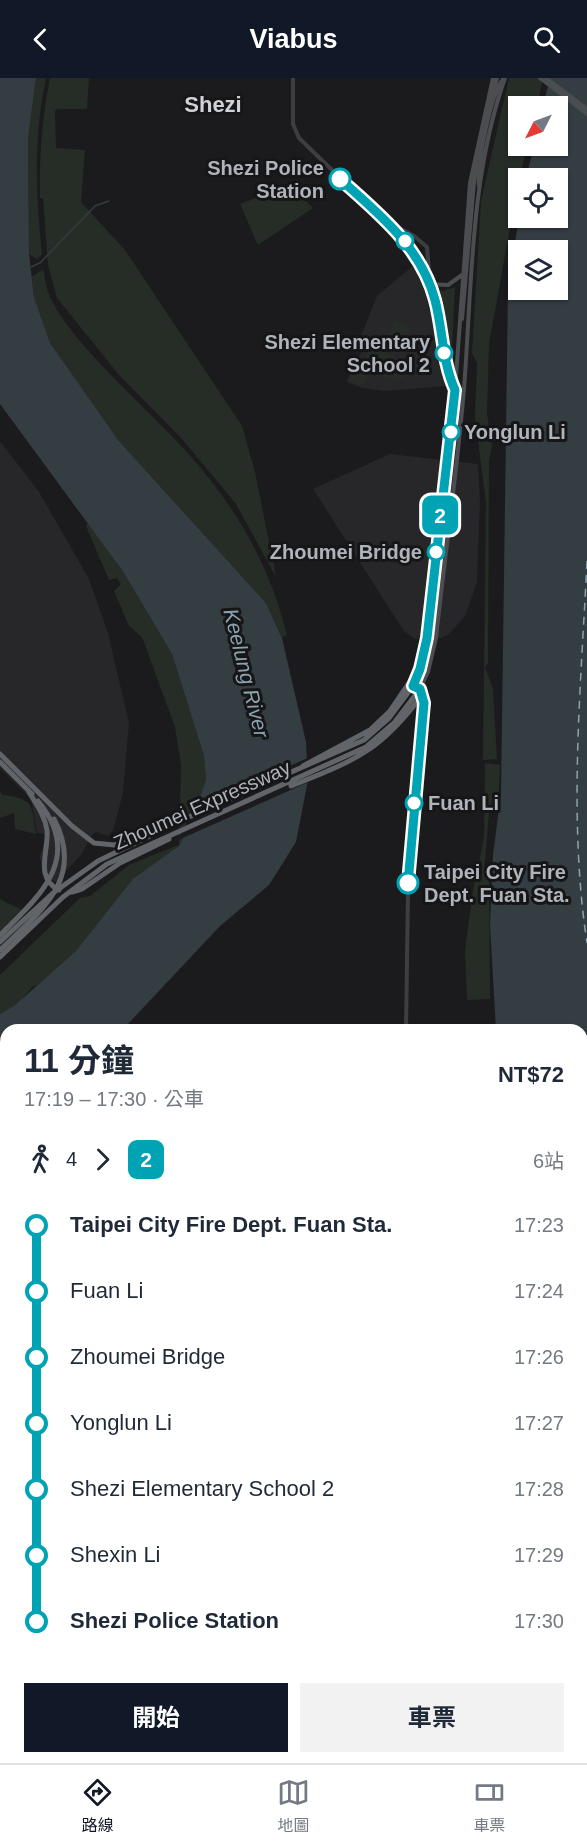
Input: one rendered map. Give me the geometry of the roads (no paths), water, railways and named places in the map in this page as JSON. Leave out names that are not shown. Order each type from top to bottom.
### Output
[{"type":"highway","points":[[392,721],[411,684]]},
{"type":"highway","points":[[392,721],[421,692]]},
{"type":"highway","name":"Zhoumei Expressway","points":[[0,942],[53,893],[75,876],[115,852],[189,817],[297,771],[306,764],[392,721]]},
{"type":"highway","name":"Zhoumei Expressway","points":[[0,957],[63,897],[107,864],[273,790],[288,787],[358,758],[386,739],[392,721]]},
{"type":"highway","points":[[0,754],[47,806],[60,833],[64,851],[62,877],[53,899],[0,950]]},
{"type":"highway","points":[[0,762],[82,835],[100,845],[114,845],[189,817]]},
{"type":"highway","points":[[31,790],[47,829],[44,866],[47,879],[56,888],[66,892],[81,888],[120,863],[210,818]]},
{"type":"highway","points":[[0,935],[43,891],[56,865],[57,844],[54,828],[45,809],[31,790]]},
{"type":"main road","points":[[479,190],[500,78]]},
{"type":"main road","points":[[421,692],[434,647],[464,390],[479,167],[500,78]]},
{"type":"main road","points":[[411,684],[425,647],[455,390],[470,183],[500,78]]},
{"type":"main road","points":[[464,390],[458,379],[475,171],[500,78]]},
{"type":"main road","points":[[540,78],[587,111]]},
{"type":"main road","points":[[547,78],[587,111]]},
{"type":"main road","points":[[430,284],[448,285],[463,275]]},
{"type":"street","points":[[293,78],[293,118],[299,138],[311,153],[388,223],[416,256],[430,284]]},
{"type":"street","points":[[388,223],[414,236],[427,247],[430,284],[448,374],[455,390],[464,390]]},
{"type":"street","points":[[406,1024],[408,891],[424,707],[421,692],[411,684]]},
{"type":"water","name":"Keelung River","points":[[0,78],[36,78],[28,138],[29,254],[34,297],[50,343],[118,440],[266,603],[282,638],[306,742],[308,780],[296,842],[269,885],[220,926],[128,1024],[0,1024],[0,1014],[14,1006],[76,951],[133,879],[179,846],[194,815],[206,780],[204,756],[172,654],[122,570],[0,404]]},
{"type":"water","points":[[550,78],[587,78],[587,1024],[496,1024],[490,925],[493,855],[501,793],[508,286],[508,300],[568,300],[568,240],[515,240],[517,228],[568,228],[568,168],[528,168],[532,156],[568,156],[568,96],[546,96]]},
{"type":"waterway","points":[[31,267],[40,263],[95,206],[109,201]]},
{"type":"place","name":"Shezi Police Station","points":[[340,179]]},
{"type":"place","name":"Shezi Elementary School 2","points":[[444,353]]},
{"type":"place","name":"Yonglun Li","points":[[451,432]]},
{"type":"place","name":"Zhoumei Bridge","points":[[436,552]]},
{"type":"place","name":"Fuan Li","points":[[414,803]]},
{"type":"place","name":"Taipei City Fire Dept. Fuan Sta.","points":[[408,883]]},
{"type":"district","name":"Shezi","points":[[213,104]]}]
